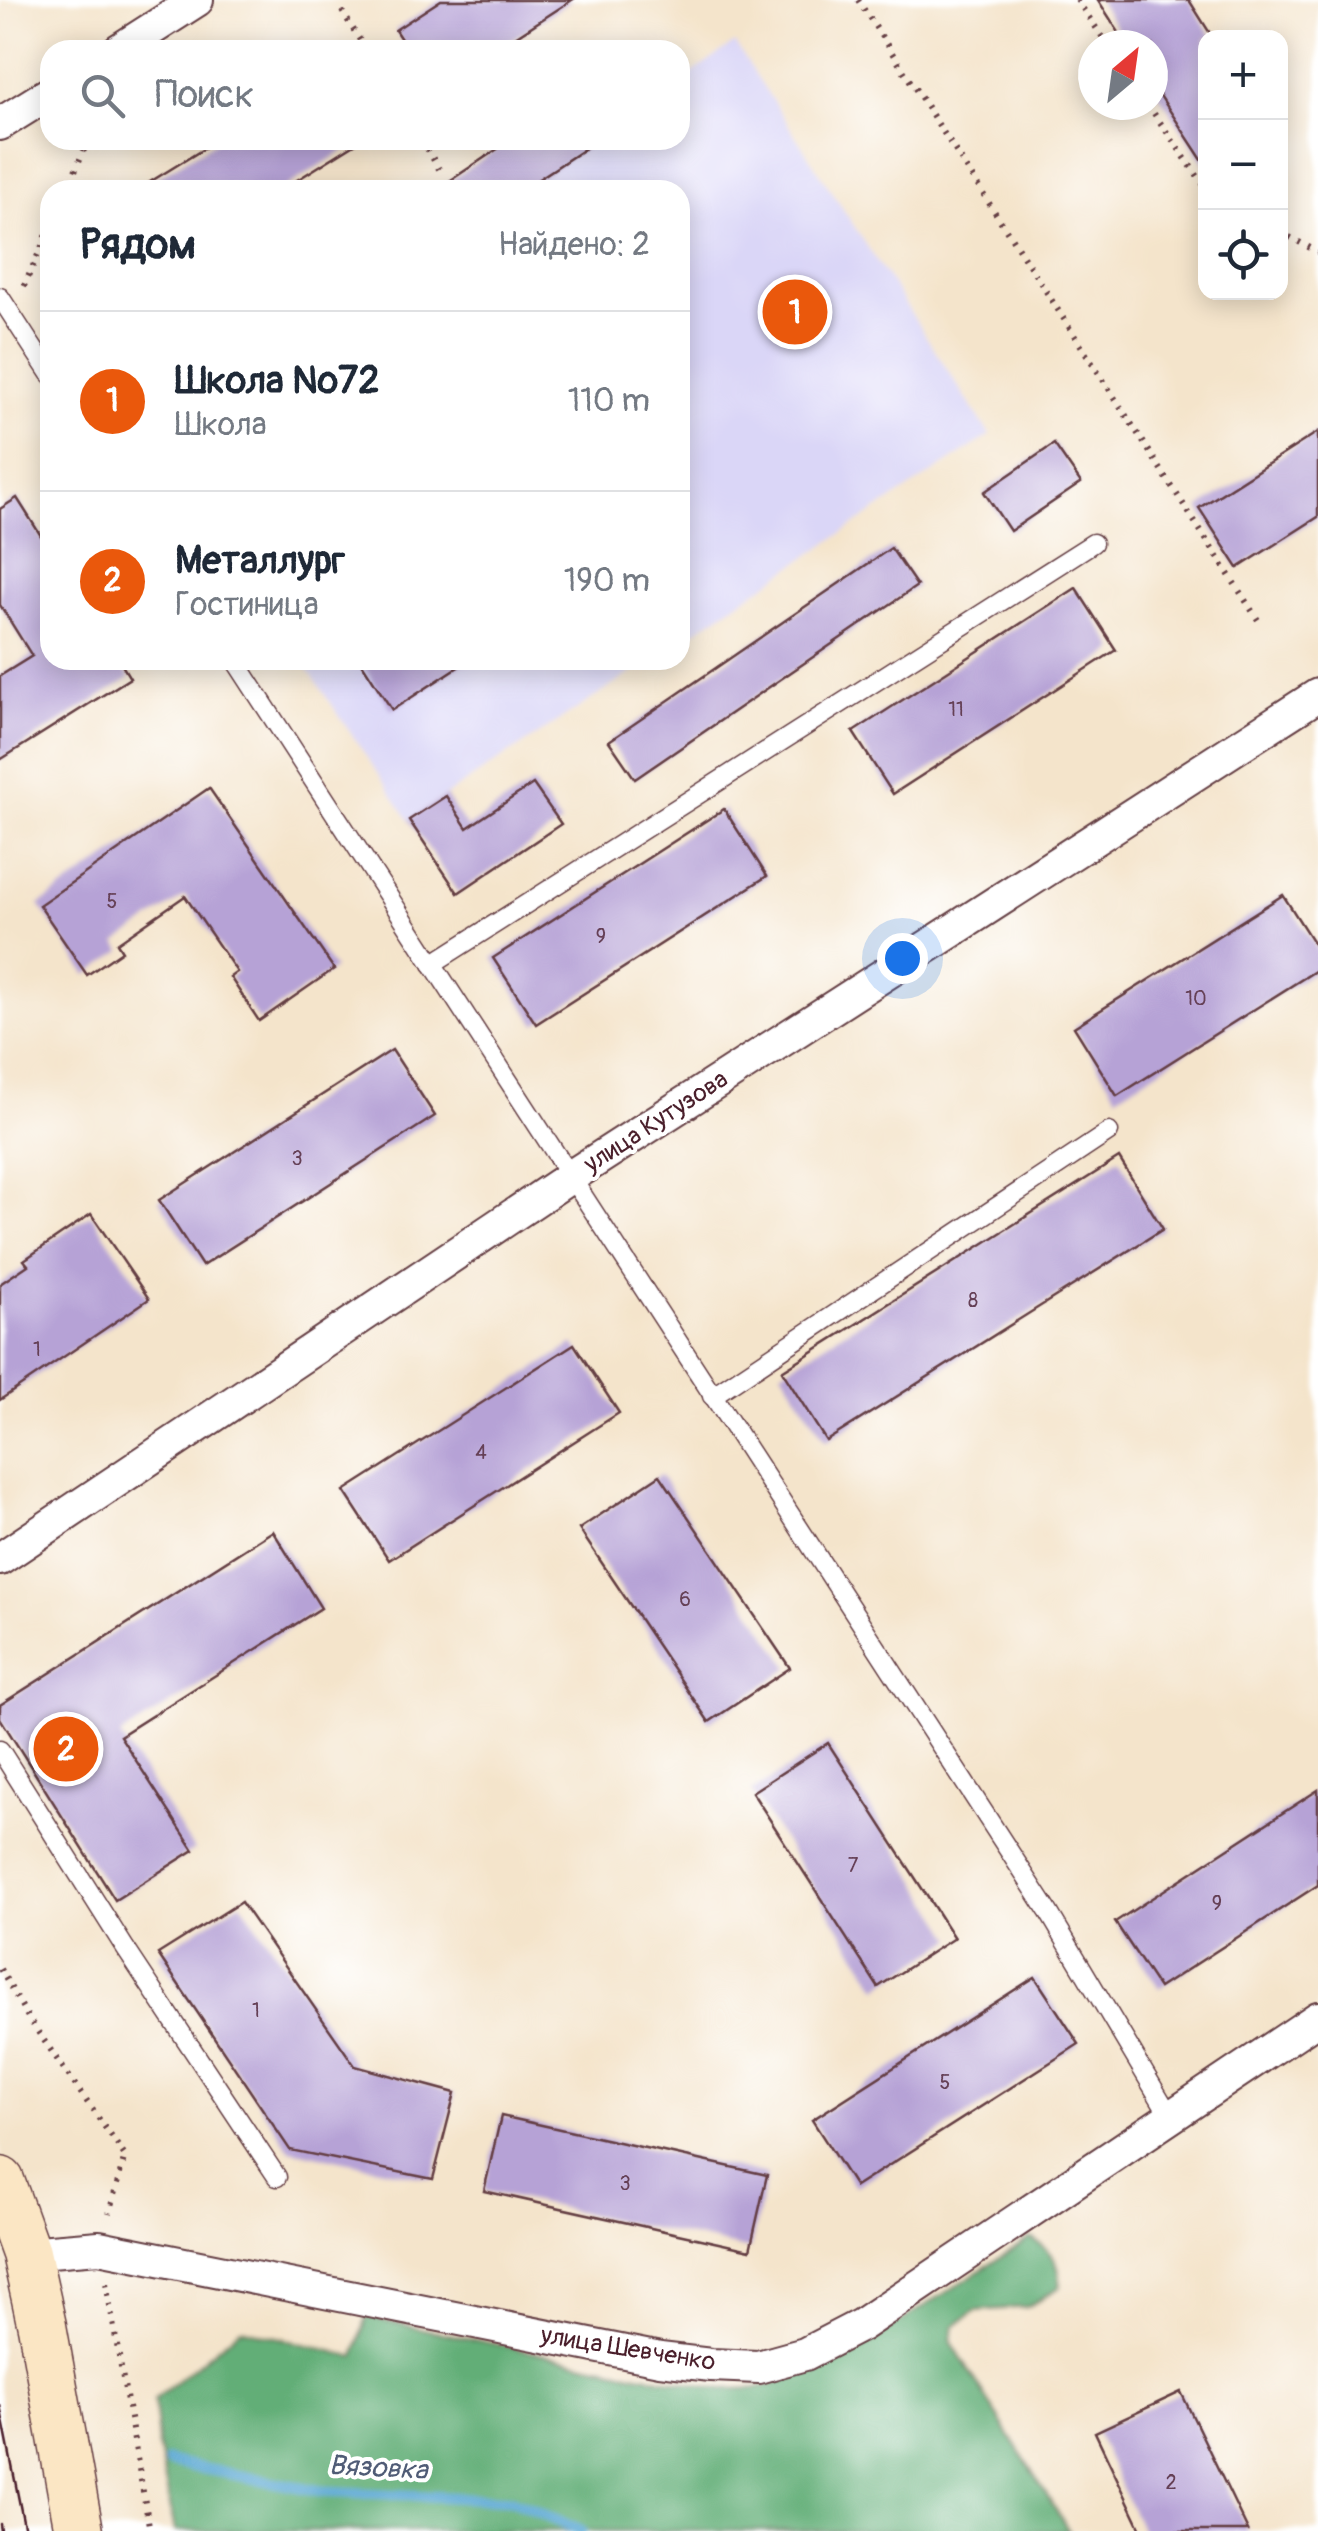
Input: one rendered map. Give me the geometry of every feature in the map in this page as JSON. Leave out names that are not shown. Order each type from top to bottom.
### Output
[{"type":"main road","points":[[0,2181],[26,2252],[78,2531]]},
{"type":"street","points":[[135,40],[197,0]]},
{"type":"street","points":[[0,124],[40,99]]},
{"type":"street","name":"улица Кутузова","points":[[0,1559],[570,1177],[1318,695]]},
{"type":"street","name":"улица Шевченко","points":[[26,2252],[99,2248],[660,2359],[758,2367],[805,2354],[861,2325],[1318,2018]]},
{"type":"lane","points":[[0,297],[40,359]]},
{"type":"lane","points":[[432,964],[1094,543]]},
{"type":"lane","points":[[241,670],[1048,1911],[1170,2116]]},
{"type":"lane","points":[[712,1396],[1108,1132]]},
{"type":"lane","points":[[0,1750],[277,2178]]},
{"type":"path","points":[[858,0],[1260,623]]},
{"type":"path","points":[[1078,0],[1098,30]]},
{"type":"path","points":[[342,11],[360,40]]},
{"type":"path","points":[[1158,120],[1198,177]]},
{"type":"path","points":[[71,180],[84,150]]},
{"type":"path","points":[[428,150],[439,169]]},
{"type":"path","points":[[1288,236],[1318,252]]},
{"type":"path","points":[[11,314],[40,250]]},
{"type":"shaded area","points":[[735,43],[990,435],[690,634],[690,180],[537,180],[581,150],[690,150],[690,75]]},
{"type":"shaded area","points":[[309,670],[636,670],[409,820]]},
{"type":"green space","points":[[1031,2238],[1054,2258],[1060,2287],[1027,2307],[975,2311],[954,2327],[951,2341],[1069,2531],[175,2531],[154,2400],[241,2328],[355,2357],[367,2317],[638,2374],[722,2389],[760,2388],[797,2375],[878,2336]]},
{"type":"building","points":[[441,0],[572,0],[510,40],[402,40],[395,30]]},
{"type":"building","points":[[1098,0],[1189,0],[1208,30],[1198,30],[1198,154],[1168,108],[1168,30],[1117,30]]},
{"type":"building","points":[[202,150],[345,150],[297,180],[153,180]]},
{"type":"building","points":[[496,150],[582,150],[537,180],[451,180]]},
{"type":"building","points":[[1318,432],[1318,517],[1238,568],[1199,508]]},
{"type":"building","points":[[1054,444],[1081,483],[1010,531],[984,492]]},
{"type":"building","points":[[17,498],[40,534],[40,670],[125,670],[130,678],[0,760],[0,676],[32,656],[0,605],[0,509]]},
{"type":"building","points":[[891,548],[917,586],[635,779],[609,741]]},
{"type":"building","points":[[1076,588],[1116,650],[893,794],[853,732]]},
{"type":"building","points":[[366,670],[454,670],[392,710]]},
{"type":"building","points":[[533,784],[561,824],[458,893],[409,820],[446,796],[467,828]]},
{"type":"building","points":[[209,788],[334,969],[259,1021],[230,977],[237,972],[185,896],[117,943],[122,951],[87,975],[39,905]]},
{"type":"building","points":[[724,809],[767,876],[536,1024],[493,958]]},
{"type":"building","points":[[1283,895],[1318,950],[1318,969],[1117,1096],[1074,1027]]},
{"type":"building","points":[[392,1050],[435,1116],[202,1266],[159,1200]]},
{"type":"building","points":[[1119,1158],[1163,1229],[826,1441],[782,1371]]},
{"type":"building","points":[[91,1214],[149,1299],[0,1400],[0,1284],[28,1265],[24,1260]]},
{"type":"building","points":[[574,1344],[619,1413],[389,1560],[344,1491]]},
{"type":"building","points":[[660,1475],[790,1668],[709,1722],[579,1529]]},
{"type":"building","points":[[273,1531],[321,1608],[120,1736],[194,1850],[115,1900],[0,1718],[0,1705]]},
{"type":"building","points":[[828,1743],[954,1938],[878,1987],[752,1792]]},
{"type":"building","points":[[1318,1790],[1318,1885],[1159,1988],[1115,1922]]},
{"type":"building","points":[[241,1902],[355,2066],[455,2093],[433,2179],[290,2150],[158,1954]]},
{"type":"building","points":[[1035,1977],[1079,2044],[855,2187],[812,2120]]},
{"type":"building","points":[[501,2116],[767,2175],[750,2250],[484,2191]]},
{"type":"building","points":[[1181,2392],[1248,2531],[1142,2531],[1095,2432]]},
{"type":"waterway","name":"Вязовка","points":[[168,2462],[321,2491],[512,2500],[581,2531]]},
{"type":"tram line","points":[[0,2405],[25,2531]]},
{"type":"tram line","points":[[0,2524],[1,2531]]},
{"type":"place","name":"Школа №72","points":[[795,312]]},
{"type":"place","name":"Металлург","points":[[66,1749]]}]
